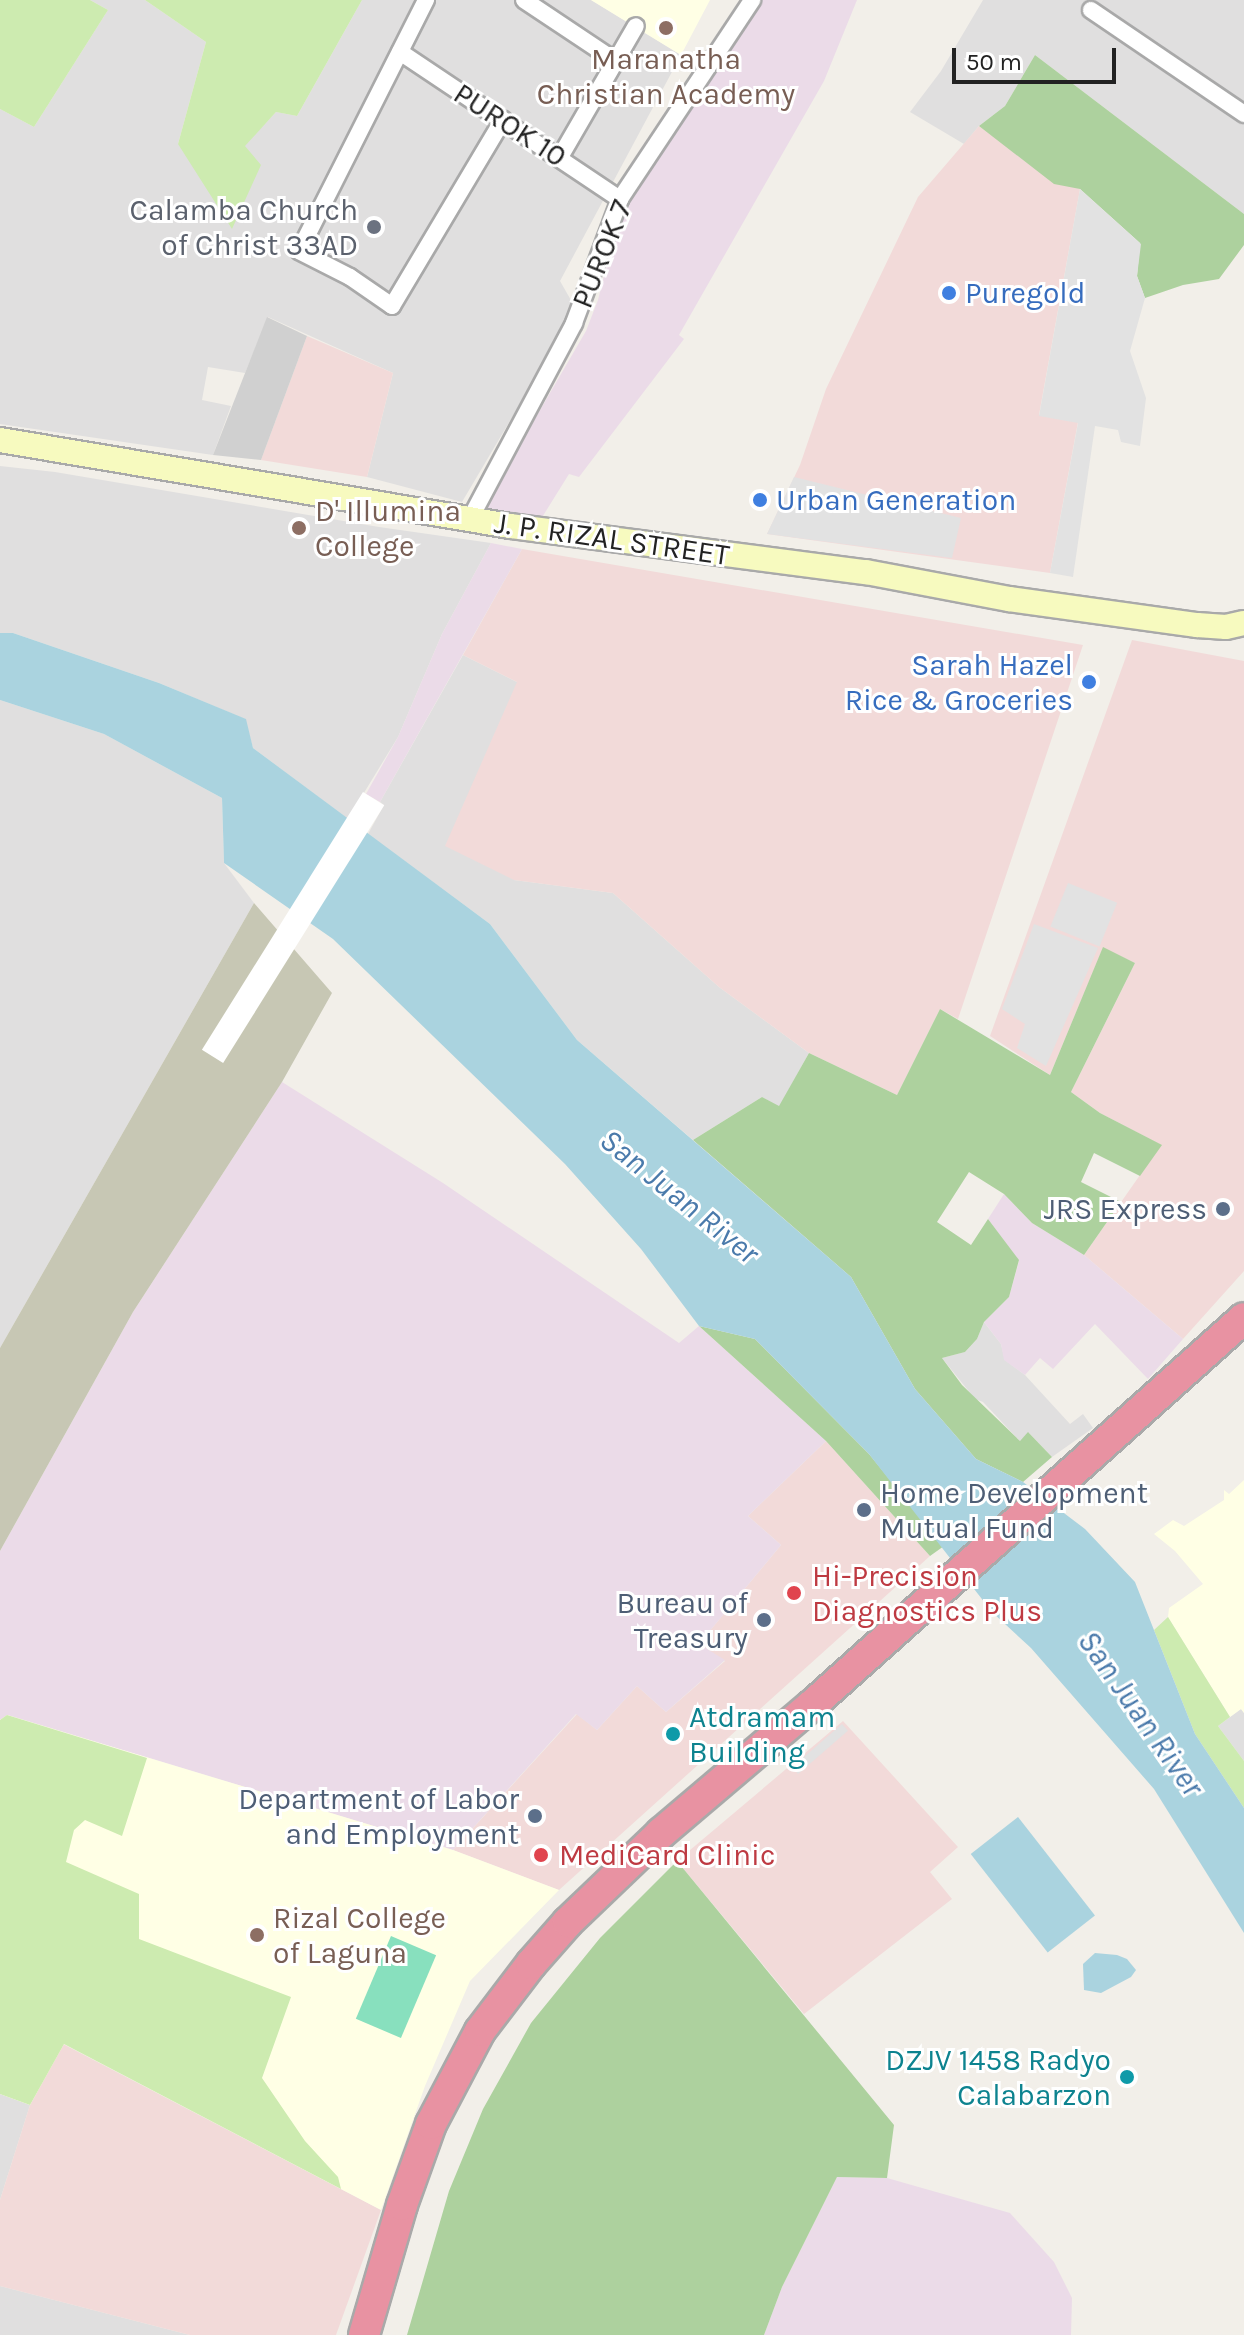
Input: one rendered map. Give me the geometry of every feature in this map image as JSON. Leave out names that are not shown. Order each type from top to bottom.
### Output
[{"type":"highway","points":[[364,2335],[402,2205],[431,2124],[480,2031],[531,1964],[568,1922],[661,1833],[1118,1434],[1244,1318]]},
{"type":"main road","name":"J. P. RIZAL STREET","points":[[0,440],[470,519],[866,572],[1009,599],[1238,630]]},
{"type":"street","points":[[426,0],[299,251],[350,277],[392,306],[503,120]]},
{"type":"street","points":[[524,0],[617,62]]},
{"type":"street","name":"PUROK 7","points":[[470,519],[574,323],[620,199],[752,0]]},
{"type":"street","points":[[1091,10],[1244,114]]},
{"type":"street","points":[[560,157],[636,26]]},
{"type":"street","name":"PUROK 10","points":[[400,52],[620,199]]},
{"type":"shaded area","points":[[90,0],[145,0],[206,42],[178,144],[244,146],[276,112],[297,116],[362,0],[591,0],[681,55],[560,281],[576,309],[462,502],[367,477],[393,373],[268,317],[245,373],[208,367],[202,400],[231,406],[213,455],[0,424],[0,109],[34,127],[108,10]]},
{"type":"shaded area","name":"Maranatha Christian Academy","points":[[591,0],[710,0],[681,55]]},
{"type":"shaded area","points":[[759,0],[857,0],[824,81],[679,335],[684,339],[579,477],[569,474],[541,519],[482,510],[586,331],[598,300],[625,191]]},
{"type":"shaded area","points":[[983,0],[1244,0],[1244,214],[1035,55],[1005,106],[979,126],[964,144],[910,112],[941,71]]},
{"type":"shaded area","name":"Puregold","points":[[979,126],[1047,175],[1080,189],[1039,415],[1078,422],[1050,573],[767,534],[800,465],[826,389],[918,197]]},
{"type":"shaded area","points":[[1080,189],[1141,244],[1137,276],[1145,298],[1130,351],[1146,398],[1140,446],[1121,442],[1118,430],[1095,426],[1073,577],[1050,573],[1078,423],[1039,416]]},
{"type":"shaded area","points":[[267,317],[307,336],[261,460],[213,455]]},
{"type":"shaded area","points":[[307,336],[393,373],[367,477],[261,460]]},
{"type":"shaded area","points":[[0,466],[55,472],[491,543],[442,634],[398,737],[348,819],[253,748],[245,719],[159,683],[13,633],[0,633]]},
{"type":"shaded area","points":[[794,477],[961,518],[952,558],[767,534]]},
{"type":"shaded area","points":[[491,543],[522,549],[380,802],[366,794],[398,737],[442,634]]},
{"type":"shaded area","points":[[522,549],[1083,645],[958,1019],[940,1009],[897,1095],[809,1053],[719,987],[613,893],[514,880],[445,846],[517,682],[463,655]]},
{"type":"shaded area","points":[[1132,640],[1244,661],[1244,1271],[1183,1339],[1084,1255],[1161,1145],[1100,1113],[1071,1092],[1135,963],[1103,948],[1050,1075],[990,1036]]},
{"type":"shaded area","points":[[463,655],[517,682],[514,880],[613,893],[719,987],[809,1053],[779,1107],[762,1097],[693,1140],[577,1040],[490,924],[368,834],[384,805],[380,802]]},
{"type":"shaded area","points":[[0,700],[104,734],[222,798],[224,863],[254,903],[0,1348]]},
{"type":"shaded area","points":[[1068,883],[1117,903],[1100,946],[1050,927]]},
{"type":"shaded area","points":[[254,903],[332,993],[282,1082],[133,1312],[0,1551],[0,1348]]},
{"type":"shaded area","points":[[1034,924],[1098,948],[1046,1066],[1017,1048],[1025,1024],[1002,1009]]},
{"type":"shaded area","points":[[282,1082],[443,1183],[679,1343],[699,1326],[826,1441],[748,1516],[781,1545],[699,1644],[725,1660],[666,1712],[637,1686],[597,1730],[576,1714],[453,1850],[8,1715],[0,1720],[0,1551],[133,1312]]},
{"type":"shaded area","points":[[1004,1194],[1032,1223],[1084,1255],[1183,1339],[1148,1379],[1095,1324],[1053,1369],[1040,1358],[1025,1375],[1004,1360],[1001,1344],[984,1322],[1009,1297],[1019,1261],[988,1219]]},
{"type":"shaded area","points":[[984,1322],[1001,1344],[1005,1360],[1025,1375],[1070,1424],[1083,1414],[1093,1428],[1052,1457],[1029,1433],[1020,1441],[983,1402],[975,1399],[942,1358],[965,1352],[977,1339]]},
{"type":"shaded area","points":[[826,1441],[930,1556],[559,1890],[453,1850],[577,1714],[597,1730],[637,1686],[666,1712],[725,1661],[698,1645],[781,1545],[748,1516]]},
{"type":"shaded area","points":[[1244,1480],[1244,1713],[1241,1709],[1230,1717],[1168,1617],[1169,1608],[1203,1584],[1175,1551],[1154,1534],[1173,1520],[1184,1526],[1224,1500],[1224,1490],[1229,1494]]},
{"type":"shaded area","points":[[1241,1709],[1244,1713],[1244,1761],[1218,1726]]},
{"type":"shaded area","name":"Rizal College of Laguna","points":[[7,1715],[453,1850],[559,1890],[470,1981],[425,2086],[381,2210],[64,2044],[30,2105],[0,2094],[0,1720]]},
{"type":"shaded area","points":[[843,1721],[958,1847],[930,1872],[952,1899],[804,2014],[677,1861]]},
{"type":"shaded area","points":[[842,1724],[848,1731],[798,1774],[792,1767]]},
{"type":"shaded area","points":[[63,2044],[381,2210],[336,2335],[190,2335],[0,2286],[0,2200],[30,2105]]},
{"type":"shaded area","points":[[0,2094],[30,2105],[0,2200]]},
{"type":"shaded area","points":[[837,2177],[887,2178],[1010,2213],[1054,2262],[1072,2298],[1071,2335],[764,2335],[782,2287]]},
{"type":"shaded area","points":[[0,2286],[190,2335],[0,2335]]},
{"type":"green space","points":[[0,0],[90,0],[108,10],[34,127],[0,109]]},
{"type":"green space","points":[[145,0],[362,0],[297,116],[276,112],[245,146],[261,165],[232,229],[178,144],[206,42]]},
{"type":"green space","points":[[1035,55],[1244,214],[1244,245],[1219,279],[1183,285],[1145,298],[1137,276],[1140,243],[1080,189],[1054,184],[979,126],[1005,106]]},
{"type":"green space","points":[[1103,947],[1135,963],[1071,1092],[1100,1113],[1162,1145],[1140,1176],[1094,1153],[1081,1182],[1121,1202],[1084,1255],[1032,1223],[1004,1194],[969,1172],[937,1222],[971,1245],[988,1219],[1019,1260],[1009,1297],[984,1322],[977,1339],[965,1352],[942,1358],[962,1385],[1020,1441],[1028,1432],[1052,1457],[1023,1482],[976,1459],[915,1389],[851,1277],[693,1140],[762,1097],[779,1106],[809,1053],[897,1095],[940,1009],[1050,1075]]},
{"type":"green space","points":[[699,1326],[755,1339],[869,1454],[944,1546],[930,1556],[826,1441]]},
{"type":"green space","points":[[1168,1617],[1230,1717],[1218,1726],[1244,1761],[1244,1808],[1195,1734],[1154,1630]]},
{"type":"green space","points":[[7,1715],[147,1758],[122,1836],[85,1820],[74,1830],[66,1862],[139,1894],[139,1939],[291,1997],[262,2078],[305,2141],[338,2177],[341,2189],[64,2044],[30,2105],[0,2094],[0,1720]]},
{"type":"green space","points":[[677,1861],[894,2125],[887,2178],[837,2177],[782,2287],[764,2335],[407,2335],[449,2191],[483,2109],[531,2023],[600,1938]]},
{"type":"green space","points":[[391,1936],[436,1955],[401,2038],[356,2019]]},
{"type":"water","name":"San Juan River","points":[[0,633],[13,633],[159,683],[246,719],[253,748],[490,924],[577,1040],[851,1277],[915,1389],[976,1459],[1023,1482],[1085,1529],[1135,1582],[1195,1734],[1244,1808],[1244,1933],[1154,1789],[1031,1648],[992,1612],[869,1454],[755,1339],[699,1326],[641,1249],[565,1164],[333,939],[224,863],[222,798],[104,734],[0,700]]},
{"type":"water","points":[[1018,1817],[1095,1916],[1048,1952],[971,1854]]},
{"type":"water","points":[[1095,1953],[1127,1959],[1136,1970],[1131,1977],[1101,1993],[1084,1990],[1083,1964]]},
{"type":"pier","points":[[363,792],[384,805],[223,1063],[202,1050]]},
{"type":"place","name":"Maranatha Christian Academy","points":[[666,28]]},
{"type":"place","name":"Calamba Church of Christ 33AD","points":[[374,227]]},
{"type":"place","name":"Puregold","points":[[949,293]]},
{"type":"place","name":"Urban Generation","points":[[760,500]]},
{"type":"place","name":"D' Illumina College","points":[[299,528]]},
{"type":"place","name":"Sarah Hazel Rice & Groceries","points":[[1089,682]]},
{"type":"place","name":"JRS Express","points":[[1223,1209]]},
{"type":"place","name":"Home Development Mutual Fund","points":[[864,1510]]},
{"type":"place","name":"Hi-Precision Diagnostics Plus","points":[[794,1593]]},
{"type":"place","name":"Bureau of Treasury","points":[[764,1620]]},
{"type":"place","name":"Atdramam Building","points":[[673,1734]]},
{"type":"place","name":"Department of Labor and Employment","points":[[535,1816]]},
{"type":"place","name":"MediCard Clinic","points":[[541,1855]]},
{"type":"place","name":"Rizal College of Laguna","points":[[257,1935]]},
{"type":"place","name":"DZJV 1458 Radyo Calabarzon","points":[[1127,2077]]}]
